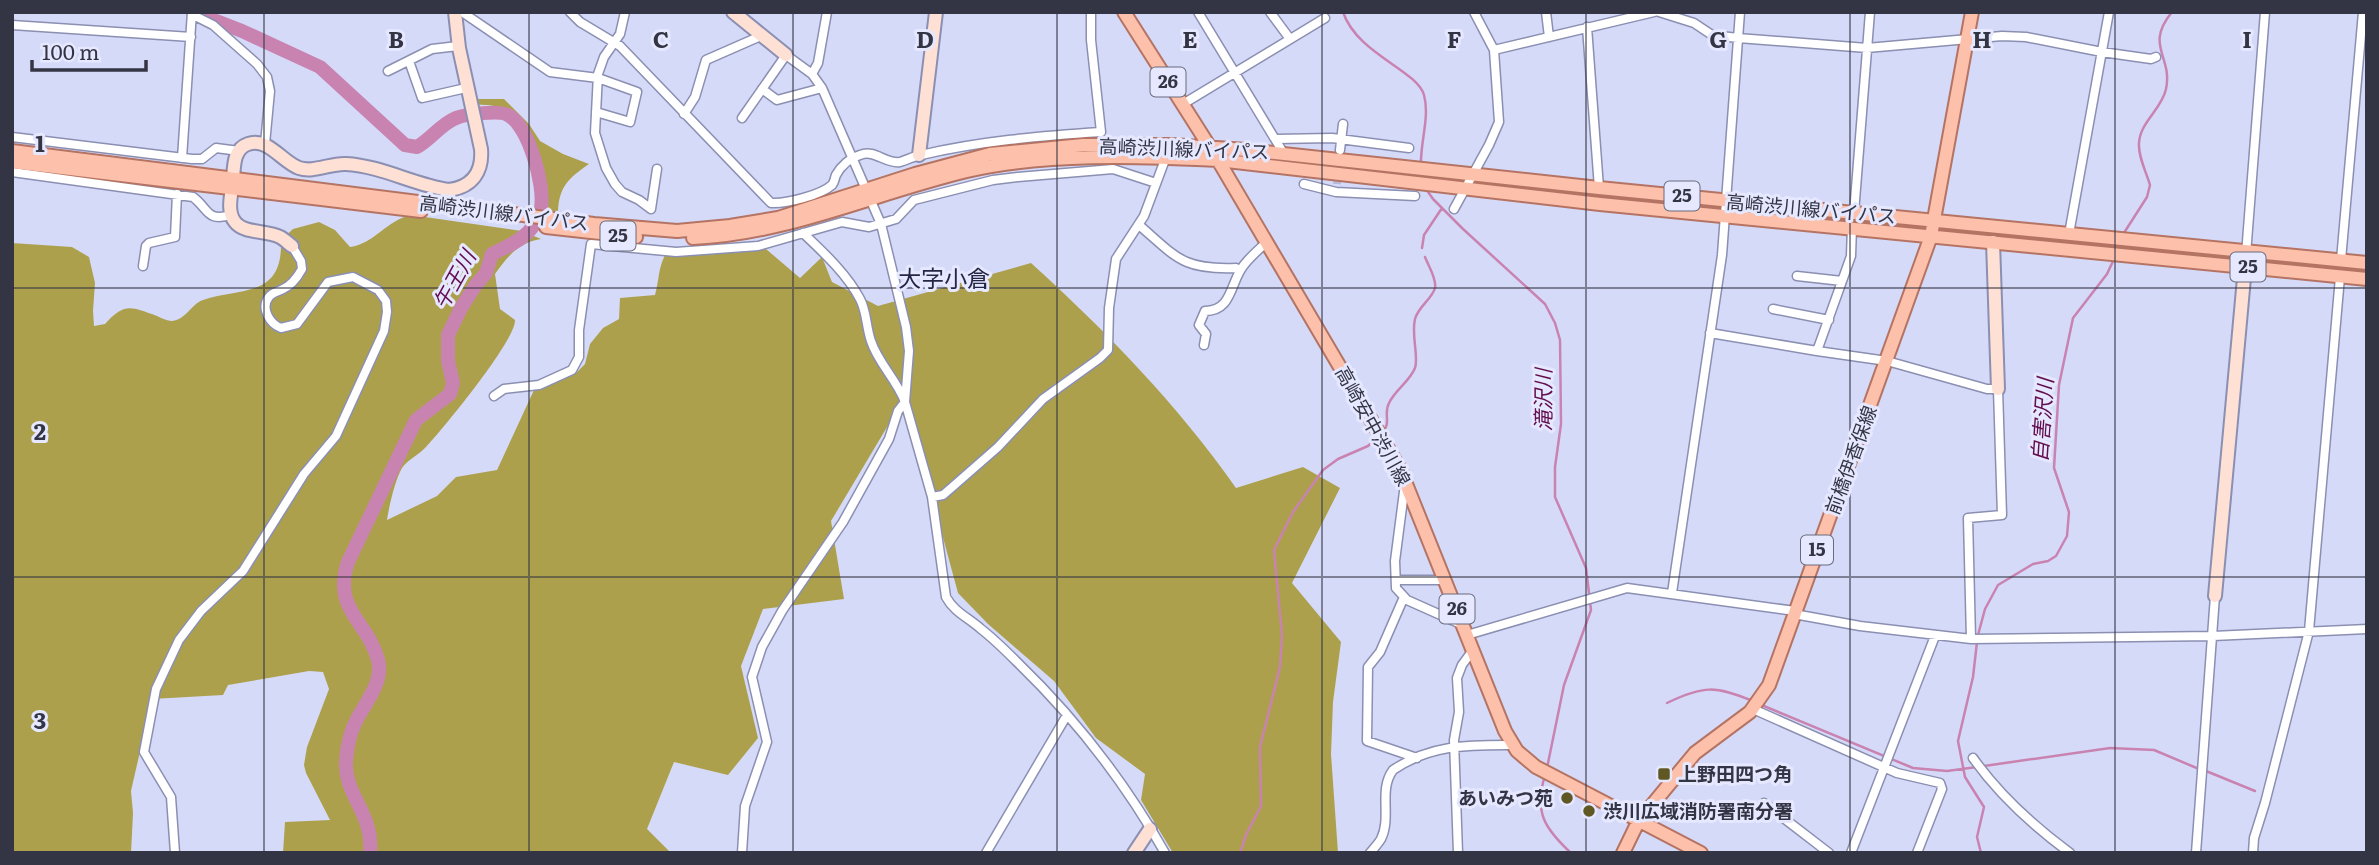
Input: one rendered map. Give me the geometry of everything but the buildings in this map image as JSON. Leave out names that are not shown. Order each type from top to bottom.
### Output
[{"type":"main road","name":"高崎安中渋川線","points":[[1124,12],[1218,160],[1376,425],[1405,481],[1513,745],[1536,767],[1555,778],[1700,853]]},
{"type":"main road","name":"前橋伊香保線","points":[[1623,853],[1638,822],[1695,753],[1753,709],[1769,685],[1931,236],[1972,12]]},
{"type":"main road","name":"高崎渋川線バイパス","points":[[868,193],[967,158],[1016,150],[1095,145],[1171,145],[1284,154],[1599,188],[2367,263]]},
{"type":"main road","name":"高崎渋川線バイパス","points":[[12,151],[232,184]]},
{"type":"main road","name":"高崎渋川線バイパス","points":[[12,162],[677,231],[778,218],[868,193],[991,166],[1083,159],[1218,160],[1724,216],[2367,279]]},
{"type":"street","points":[[12,137],[202,159],[216,148],[239,151],[251,143],[265,144],[285,161],[302,169],[310,170],[342,163],[363,165],[449,190],[461,189],[471,182],[479,171],[482,157],[458,47],[455,12]]},
{"type":"street","points":[[462,12],[550,72],[598,78],[637,92],[630,122],[596,112]]},
{"type":"street","points":[[570,12],[580,22],[615,43],[771,203],[791,202],[831,185],[836,174],[853,157],[869,153],[892,162],[1017,138],[1101,132],[1091,40],[1091,12]]},
{"type":"street","points":[[625,12],[620,34],[604,57],[598,78],[594,133],[606,168],[622,192],[651,209],[657,169]]},
{"type":"street","points":[[733,12],[812,74],[822,89],[881,224],[906,327],[909,351],[905,402],[898,411],[889,439],[849,511],[782,611],[762,647],[752,677],[767,742],[746,806],[742,853]]},
{"type":"street","points":[[812,74],[818,62],[827,12]]},
{"type":"street","points":[[919,155],[936,12]]},
{"type":"street","points":[[1198,12],[1284,154]]},
{"type":"street","points":[[1270,12],[1290,40]]},
{"type":"street","points":[[1454,209],[1499,122],[1494,50],[1474,12]]},
{"type":"street","points":[[1546,12],[1549,37]]},
{"type":"street","points":[[1494,50],[1656,12],[1694,23],[1712,35],[1738,38],[1867,48],[2002,36],[2026,37],[2102,52],[2151,59],[2156,57]]},
{"type":"street","points":[[1672,593],[1722,255],[1740,12]]},
{"type":"street","points":[[1854,213],[1870,12]]},
{"type":"street","points":[[2069,233],[2109,12]]},
{"type":"street","points":[[2196,853],[2265,12]]},
{"type":"street","points":[[2341,260],[2363,12]]},
{"type":"street","points":[[182,158],[193,14],[213,25],[257,64],[267,77],[270,91],[265,144]]},
{"type":"street","points":[[1183,104],[1325,18]]},
{"type":"street","points":[[12,26],[191,37]]},
{"type":"street","points":[[1587,27],[1599,188]]},
{"type":"street","points":[[684,114],[695,97],[706,60],[763,35]]},
{"type":"street","points":[[388,71],[432,49],[458,47]]},
{"type":"street","points":[[742,118],[786,55]]},
{"type":"street","points":[[409,61],[422,98],[467,88]]},
{"type":"street","points":[[762,89],[777,100],[822,89]]},
{"type":"street","points":[[1340,150],[1343,124]]},
{"type":"street","points":[[1276,139],[1341,140],[1409,148]]},
{"type":"street","points":[[175,853],[171,797],[144,752],[156,689],[183,632],[243,571],[304,474],[336,436],[384,331],[387,312],[386,301],[378,290],[353,277],[328,282],[297,324],[281,328],[272,323],[265,307],[266,301],[273,293],[293,282],[302,269],[301,261],[281,237],[240,226],[231,215],[232,184],[239,151]]},
{"type":"street","points":[[932,498],[943,495],[998,447],[1043,399],[1092,365],[1108,350],[1114,269],[1121,250],[1139,225],[1166,158]]},
{"type":"street","points":[[494,396],[504,389],[540,385],[572,370],[577,363],[591,244],[698,252],[758,246],[842,222],[861,227],[881,224],[901,216],[914,200],[993,180],[1099,168],[1126,171],[1156,183]]},
{"type":"street","points":[[12,172],[193,197],[211,216],[231,215]]},
{"type":"street","points":[[1304,184],[1415,196]]},
{"type":"street","points":[[143,266],[146,246],[149,243],[175,237],[177,194]]},
{"type":"street","points":[[1139,225],[1180,260],[1200,268],[1236,268],[1240,271]]},
{"type":"street","points":[[1817,351],[1851,256],[1852,228]]},
{"type":"street","points":[[803,233],[824,253],[860,298],[871,341],[885,368],[899,385],[932,498],[946,597],[952,608],[979,627],[1018,663],[1066,715],[1098,752],[1165,853]]},
{"type":"street","points":[[1204,345],[1206,334],[1199,325],[1205,311],[1213,311],[1229,298],[1240,271],[1267,242]]},
{"type":"street","points":[[1972,639],[1968,518],[2002,515],[1993,242]]},
{"type":"street","points":[[1797,276],[1842,281]]},
{"type":"street","points":[[2253,853],[2254,838],[2309,631],[2340,277]]},
{"type":"street","points":[[1773,309],[1829,320]]},
{"type":"street","points":[[1710,333],[1887,361],[1987,389],[1998,389]]},
{"type":"street","points":[[1405,481],[1395,561],[1396,588],[1404,597],[1465,630],[1627,588],[1795,612],[1935,636],[1972,639],[2213,636],[2367,629]]},
{"type":"street","points":[[1396,580],[1445,580]]},
{"type":"street","points":[[1404,597],[1380,652],[1368,667],[1367,741],[1417,758]]},
{"type":"street","points":[[1851,853],[1935,636]]},
{"type":"street","points":[[1458,853],[1455,746],[1459,712],[1457,678],[1462,665],[1473,650]]},
{"type":"street","points":[[1753,709],[1884,767],[1940,783],[1942,789],[1917,853]]},
{"type":"street","points":[[986,853],[1066,715]]},
{"type":"street","points":[[1370,853],[1381,838],[1385,824],[1385,790],[1390,775],[1401,765],[1455,746],[1513,745]]},
{"type":"street","points":[[1973,758],[1993,785],[2018,811],[2070,853]]},
{"type":"street","points":[[1764,803],[1829,853]]},
{"type":"street","points":[[1133,853],[1150,829]]},
{"type":"shaded area","points":[[473,99],[504,99],[529,124],[540,141],[589,164],[566,184],[560,196],[558,212],[543,210],[536,156],[521,124],[509,113],[494,106],[475,105]]},
{"type":"shaded area","points":[[411,215],[522,231],[541,239],[520,247],[495,274],[500,309],[515,320],[512,330],[492,364],[462,404],[426,447],[402,468],[387,520],[437,496],[456,477],[497,470],[534,390],[576,373],[585,364],[590,344],[603,328],[619,319],[620,298],[655,295],[665,255],[704,255],[766,249],[800,278],[822,257],[832,282],[878,306],[1031,263],[1087,315],[1140,370],[1190,427],[1236,488],[1303,467],[1340,488],[1292,583],[1341,642],[1333,702],[1331,754],[1338,853],[1173,853],[1141,800],[1145,774],[1096,738],[1054,681],[988,624],[958,593],[905,397],[831,521],[844,599],[763,609],[741,666],[758,738],[728,775],[674,762],[647,829],[671,853],[283,853],[285,822],[330,820],[304,765],[307,747],[329,689],[323,672],[309,671],[228,685],[223,695],[152,699],[131,791],[131,853],[12,853],[12,243],[72,247],[89,257],[95,283],[94,326],[105,324],[118,312],[129,308],[172,321],[203,300],[246,291],[268,281],[280,259],[281,240],[293,229],[319,222],[335,230],[350,247],[359,245]]},
{"type":"waterway","name":"午王川","points":[[193,12],[320,67],[405,145],[417,147],[446,124],[460,117],[490,113],[508,115],[523,131],[538,172],[542,198],[539,216],[522,238],[492,254],[486,273],[461,308],[448,335],[448,361],[453,383],[450,394],[416,420],[348,562],[344,578],[348,604],[373,647],[379,668],[373,691],[352,729],[346,761],[349,785],[368,827],[370,853]]},
{"type":"waterway","name":"滝沢川","points":[[1343,12],[1350,27],[1361,39],[1410,77],[1424,95],[1426,112],[1421,165]]},
{"type":"waterway","name":"自害沢川","points":[[2122,236],[2147,197],[2150,185],[2141,159],[2140,135],[2166,89],[2166,68],[2160,34],[2172,12]]},
{"type":"waterway","name":"滝沢川","points":[[1426,189],[1463,229],[1545,304],[1560,340],[1561,424],[1555,467],[1555,497],[1586,568],[1591,610],[1564,685],[1547,768]]},
{"type":"waterway","points":[[1422,248],[1424,235],[1442,208]]},
{"type":"waterway","points":[[1382,433],[1386,426],[1389,403],[1415,368],[1415,319],[1435,288],[1434,276],[1425,257]]},
{"type":"waterway","name":"自害沢川","points":[[1978,635],[1985,609],[1998,585],[2033,564],[2056,556],[2067,536],[2069,512],[2054,468],[2059,385],[2073,318],[2107,274],[2114,259]]},
{"type":"waterway","points":[[1240,853],[1261,806],[1260,747],[1280,667],[1282,635],[1274,550],[1293,512],[1323,470],[1338,459],[1368,446],[1377,438]]},
{"type":"waterway","name":"自害沢川","points":[[1977,642],[1973,677],[1958,741],[1965,777],[1984,807],[1977,837],[1981,853]]},
{"type":"waterway","points":[[1667,703],[1691,693],[1710,690],[1729,692],[1753,701]]},
{"type":"waterway","points":[[1759,704],[1913,768],[1947,771],[1977,767]]},
{"type":"waterway","points":[[1984,766],[2110,748],[2154,750],[2199,769]]},
{"type":"waterway","points":[[2206,771],[2255,791]]},
{"type":"waterway","name":"滝沢川","points":[[1545,775],[1541,799],[1544,819],[1554,835],[1571,853]]},
{"type":"tunnel","points":[[1337,184],[1339,155]]},
{"type":"place","name":"上野田四つ角","points":[[1664,774]]},
{"type":"place","name":"あいみつ苑","points":[[1567,798]]},
{"type":"place","name":"渋川広域消防署南分署","points":[[1589,811]]},
{"type":"district","name":"大字小倉","points":[[944,279]]}]
